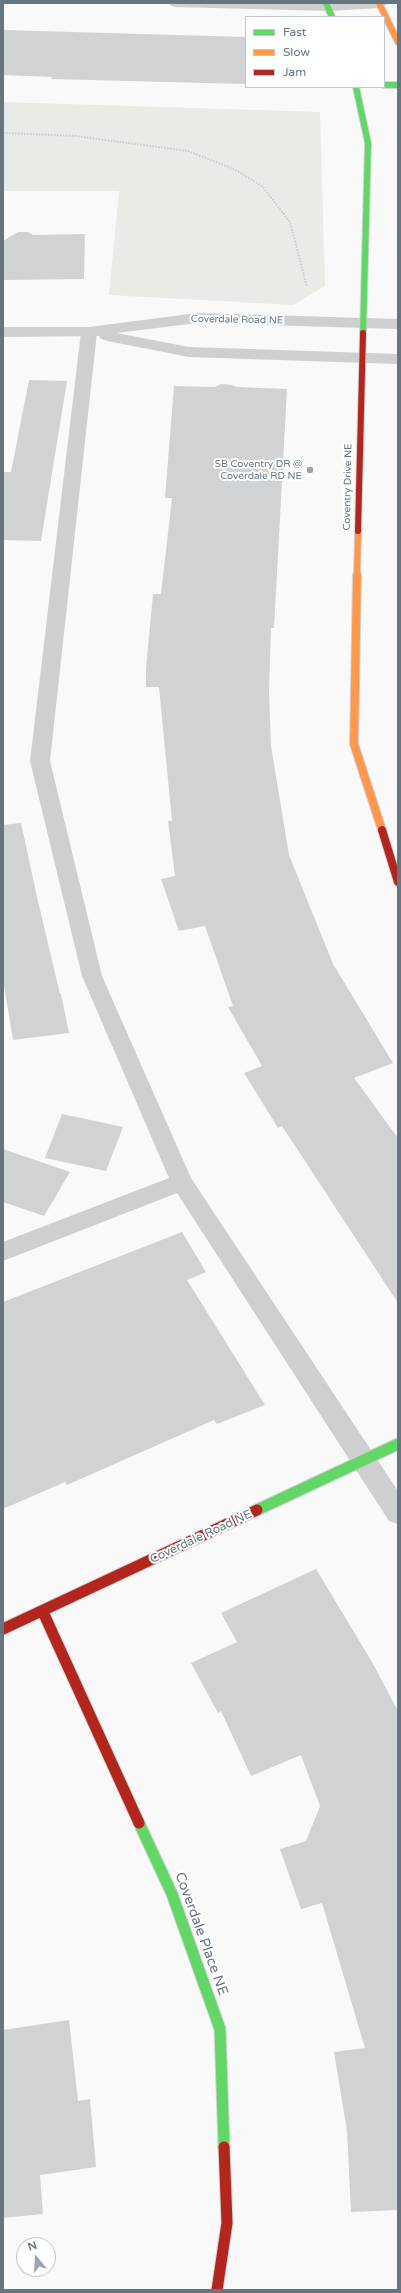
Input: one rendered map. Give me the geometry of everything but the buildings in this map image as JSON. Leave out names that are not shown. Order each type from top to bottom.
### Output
[{"type":"street","points":[[174,3],[329,9],[379,4],[398,42]]},
{"type":"street","points":[[385,86],[398,86]]},
{"type":"street","name":"Coventry Drive NE","points":[[356,88],[368,143],[366,305],[363,323],[361,358],[354,744],[398,882]]},
{"type":"street","name":"Coverdale Road NE","points":[[3,332],[89,332],[197,318],[398,324]]},
{"type":"street","points":[[89,332],[40,761],[92,976],[182,1182],[365,1460],[398,1513]]},
{"type":"street","name":"Coverdale Road NE","points":[[89,332],[190,352],[398,359]]},
{"type":"street","points":[[3,1252],[182,1182]]},
{"type":"street","name":"Coverdale Road NE","points":[[3,1629],[43,1612],[398,1444]]},
{"type":"street","name":"Coverdale Place NE","points":[[43,1612],[172,1894],[220,2028],[227,2223],[216,2290]]},
{"type":"path","points":[[3,133],[76,136],[188,151],[234,169],[262,186],[290,222],[308,289]]},
{"type":"shaded area","points":[[3,102],[320,112],[325,286],[293,305],[109,295],[119,191],[3,191]]},
{"type":"traffic: fast","points":[[326,3],[332,16]]},
{"type":"traffic: fast","points":[[385,85],[398,85]]},
{"type":"traffic: fast","points":[[356,88],[368,143],[363,333]]},
{"type":"traffic: fast","points":[[257,1510],[398,1444]]},
{"type":"traffic: fast","points":[[139,1823],[172,1894],[220,2029],[224,2147]]},
{"type":"traffic: slow","points":[[379,3],[398,42]]},
{"type":"traffic: slow","points":[[358,531],[354,744],[382,830]]},
{"type":"traffic: jam","points":[[358,531],[363,333]]},
{"type":"traffic: jam","points":[[382,830],[398,882]]},
{"type":"traffic: jam","points":[[3,1629],[257,1510]]},
{"type":"traffic: jam","points":[[43,1612],[139,1823]]},
{"type":"traffic: jam","points":[[217,2290],[227,2223],[224,2147]]},
{"type":"place","name":"SB Coventry DR @ Coverdale RD NE","points":[[310,470]]}]
